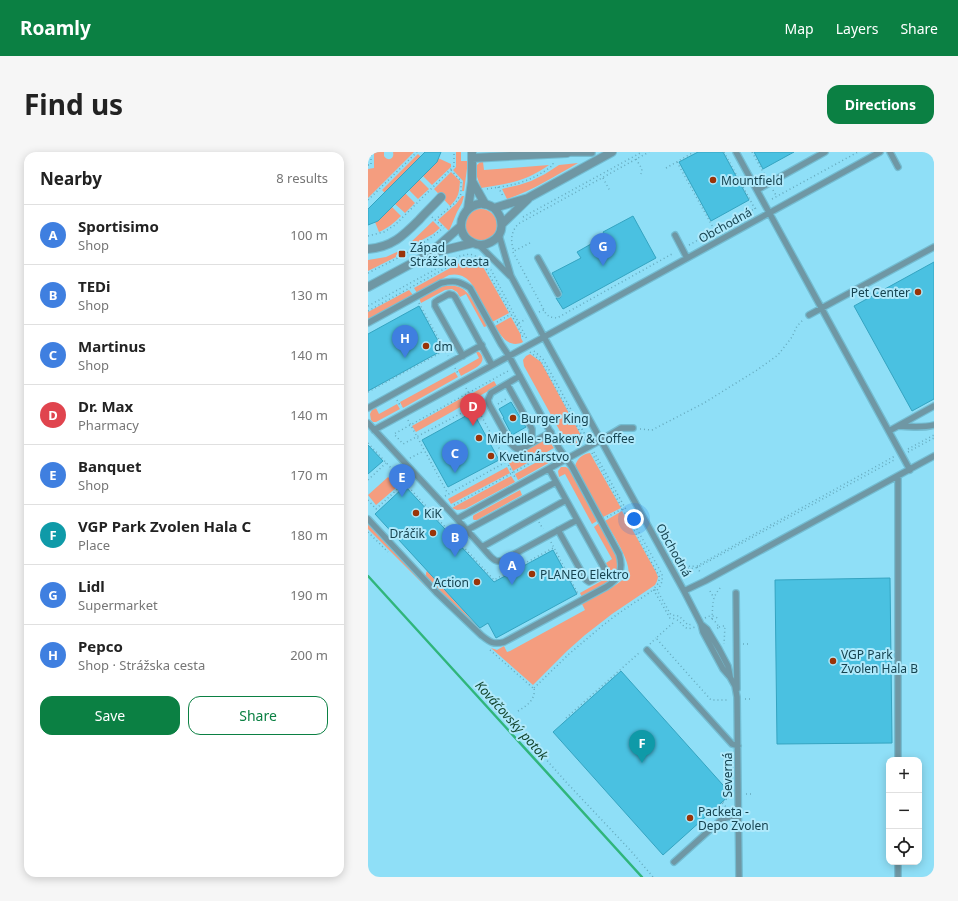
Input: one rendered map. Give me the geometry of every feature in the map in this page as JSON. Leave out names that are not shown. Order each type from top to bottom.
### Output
[{"type":"street","points":[[494,208],[528,198],[612,152]]},
{"type":"street","points":[[468,209],[472,181],[472,155],[570,153]]},
{"type":"street","points":[[472,181],[485,204]]},
{"type":"street","points":[[368,249],[388,245],[399,238],[441,197]]},
{"type":"street","points":[[502,224],[528,198]]},
{"type":"street","points":[[429,254],[476,244],[487,244],[496,239],[499,235],[502,224],[500,215],[494,208],[485,204],[476,205],[468,209],[462,217],[461,226],[466,238],[476,244]]},
{"type":"street","points":[[368,287],[429,254],[461,226]]},
{"type":"lane","name":"Obchodná","points":[[736,152],[910,470]]},
{"type":"lane","name":"Obchodná","points":[[757,190],[825,152]]},
{"type":"lane","name":"Obchodná","points":[[544,337],[880,152]]},
{"type":"lane","points":[[890,152],[898,167]]},
{"type":"lane","points":[[570,153],[592,153]]},
{"type":"lane","name":"Obchodná","points":[[499,235],[511,276],[684,591],[705,582],[934,456]]},
{"type":"lane","points":[[675,235],[687,258]]},
{"type":"lane","name":"Obchodná","points":[[476,244],[511,276]]},
{"type":"lane","points":[[809,315],[934,247]]},
{"type":"lane","points":[[538,258],[558,294]]},
{"type":"lane","points":[[368,323],[441,284],[450,281],[457,281],[470,288],[619,554],[622,566],[620,573],[612,583],[504,642],[493,644],[481,635],[436,592],[368,519]]},
{"type":"lane","points":[[463,356],[435,306],[436,301],[447,294],[454,296],[492,365]]},
{"type":"lane","points":[[374,430],[509,356],[530,349],[544,337]]},
{"type":"lane","points":[[368,408],[482,345]]},
{"type":"lane","points":[[520,376],[491,393],[488,400],[489,404],[514,447],[517,449],[520,449],[551,432]]},
{"type":"lane","points":[[507,384],[532,429],[533,433],[529,444]]},
{"type":"lane","points":[[889,431],[934,406]]},
{"type":"lane","points":[[368,423],[492,559],[498,562],[577,520]]},
{"type":"lane","points":[[899,426],[915,427],[934,425]]},
{"type":"lane","points":[[457,519],[621,428],[633,428]]},
{"type":"lane","points":[[549,469],[604,570],[604,574],[589,582],[586,580],[558,530]]},
{"type":"lane","points":[[898,476],[898,757]]},
{"type":"lane","points":[[467,530],[556,482]]},
{"type":"lane","points":[[482,547],[566,500]]},
{"type":"lane","name":"Severná","points":[[684,591],[703,632],[735,686],[737,698],[739,877]]},
{"type":"lane","points":[[736,592],[737,698]]},
{"type":"lane","points":[[646,649],[732,744],[738,746]]},
{"type":"lane","points":[[674,862],[722,819],[738,817]]},
{"type":"lane","points":[[898,865],[898,877]]},
{"type":"path","points":[[368,165],[371,165],[371,152]]},
{"type":"path","points":[[368,200],[417,152]]},
{"type":"path","points":[[368,236],[384,232],[395,225],[451,170],[454,166],[454,152]]},
{"type":"path","points":[[523,217],[642,152]]},
{"type":"path","points":[[649,152],[518,224],[513,231],[511,239],[512,247],[546,314],[550,317],[557,318],[672,254]]},
{"type":"path","points":[[666,168],[694,152]]},
{"type":"path","points":[[689,245],[756,208],[724,152]]},
{"type":"path","points":[[752,152],[767,178]]},
{"type":"path","points":[[772,200],[858,152]]},
{"type":"path","points":[[487,189],[530,179],[553,165],[553,154]]},
{"type":"path","points":[[636,159],[642,169],[641,174]]},
{"type":"path","points":[[677,162],[715,231]]},
{"type":"path","points":[[368,273],[400,257],[434,236],[443,228],[435,220],[456,202],[461,194],[462,181],[451,170]]},
{"type":"path","points":[[603,178],[610,191]]},
{"type":"path","points":[[498,187],[504,199]]},
{"type":"path","points":[[772,188],[777,197]]},
{"type":"path","points":[[509,254],[530,243]]},
{"type":"path","points":[[417,299],[449,358]]},
{"type":"path","points":[[538,313],[544,310]]},
{"type":"path","points":[[493,324],[511,314]]},
{"type":"path","points":[[633,428],[652,430],[704,403],[757,370],[778,355],[792,337],[796,326],[809,315]]},
{"type":"path","points":[[518,324],[528,318]]},
{"type":"path","points":[[518,324],[524,341]]},
{"type":"path","points":[[518,324],[530,349],[541,360],[584,440]]},
{"type":"path","points":[[368,392],[453,346]]},
{"type":"path","points":[[526,354],[530,349]]},
{"type":"path","points":[[530,349],[533,349],[543,360],[660,570],[662,574],[662,582],[656,590],[653,590]]},
{"type":"path","points":[[453,365],[459,377]]},
{"type":"path","points":[[475,406],[403,444],[394,434],[511,369]]},
{"type":"path","points":[[464,385],[516,481]]},
{"type":"path","points":[[495,406],[506,399],[504,394]]},
{"type":"path","points":[[395,397],[402,409]]},
{"type":"path","points":[[406,417],[448,494]]},
{"type":"path","points":[[906,450],[934,435]]},
{"type":"path","points":[[674,558],[688,567],[697,566],[934,438]]},
{"type":"path","points":[[368,443],[438,519],[441,516]]},
{"type":"path","points":[[407,461],[424,450]]},
{"type":"path","points":[[452,506],[555,450]]},
{"type":"path","points":[[518,712],[527,706],[534,696],[534,688],[580,644],[619,613],[653,590],[658,585],[660,579],[592,453]]},
{"type":"path","points":[[660,570],[675,562],[693,569],[894,456]]},
{"type":"path","points":[[368,480],[386,462]]},
{"type":"path","points":[[443,497],[506,462]]},
{"type":"path","points":[[395,472],[398,469]]},
{"type":"path","points":[[368,500],[376,509],[405,483]]},
{"type":"path","points":[[604,519],[622,509]]},
{"type":"path","points":[[538,521],[545,532]]},
{"type":"path","points":[[549,540],[582,600]]},
{"type":"path","points":[[553,547],[557,545]]},
{"type":"path","points":[[655,568],[663,564]]},
{"type":"path","points":[[697,566],[700,572]]},
{"type":"path","points":[[719,628],[714,620],[711,619],[714,598],[722,586]]},
{"type":"path","points":[[653,590],[670,618],[677,619],[688,629],[708,616],[716,617],[719,620]]},
{"type":"path","points":[[656,590],[671,615],[679,616],[688,625],[699,623]]},
{"type":"path","points":[[710,591],[714,598]]},
{"type":"path","points":[[650,644],[673,623]]},
{"type":"path","points":[[713,631],[724,626],[724,644],[721,644]]},
{"type":"path","points":[[656,638],[711,700],[737,698],[751,699]]},
{"type":"path","points":[[737,644],[751,644]]},
{"type":"path","points":[[566,718],[646,649]]},
{"type":"path","points":[[510,719],[653,877]]},
{"type":"path","points":[[720,805],[733,794]]},
{"type":"path","points":[[722,803],[730,811],[729,817]]},
{"type":"shaded area","points":[[374,152],[384,152],[384,156],[387,159],[391,159],[393,152],[414,152],[368,198],[368,169],[374,168]]},
{"type":"shaded area","points":[[456,152],[461,152],[461,161],[468,161],[464,191],[462,191],[463,181],[453,170],[456,167]]},
{"type":"shaded area","points":[[418,154],[421,157],[385,193],[382,190]]},
{"type":"shaded area","points":[[438,158],[451,164],[451,167],[432,185],[423,176]]},
{"type":"shaded area","points":[[480,162],[483,162],[484,170],[549,165],[525,178],[481,188],[476,174],[477,165]]},
{"type":"shaded area","points":[[578,163],[534,188],[516,196],[507,199],[502,189],[531,181],[559,165]]},
{"type":"shaded area","points":[[451,172],[460,181],[458,195],[450,206],[434,189]]},
{"type":"shaded area","points":[[419,179],[429,189],[418,199],[409,190]]},
{"type":"shaded area","points":[[405,193],[415,203],[405,213],[395,204]]},
{"type":"shaded area","points":[[462,196],[464,196],[462,203],[449,231],[438,220],[456,204]]},
{"type":"shaded area","points":[[392,207],[401,216],[391,225],[379,232],[375,222],[378,221]]},
{"type":"shaded area","points":[[478,209],[484,209],[493,213],[497,225],[493,237],[484,241],[478,241],[469,237],[465,228],[465,222],[469,213]]},
{"type":"shaded area","points":[[433,221],[440,228],[433,234],[411,246],[409,244]]},
{"type":"shaded area","points":[[399,251],[400,253],[396,255],[396,257],[368,271],[368,260],[386,257]]},
{"type":"shaded area","points":[[470,259],[482,265],[509,313],[492,322],[474,287],[466,278],[462,276],[456,274],[449,275],[417,293],[414,288],[463,261]]},
{"type":"shaded area","points":[[443,286],[455,286],[464,290],[472,298],[487,326],[484,327],[466,294],[460,297],[457,292],[452,289],[445,290],[421,303],[419,298]]},
{"type":"shaded area","points":[[409,290],[413,295],[368,320],[368,312]]},
{"type":"shaded area","points":[[511,317],[521,335],[523,342],[518,344],[510,343],[506,340],[495,326]]},
{"type":"shaded area","points":[[476,352],[479,352],[482,356],[481,364],[461,376],[458,370],[479,358]]},
{"type":"shaded area","points":[[530,354],[541,362],[583,439],[576,444],[570,445],[566,442],[524,366],[523,360]]},
{"type":"shaded area","points":[[455,372],[458,377],[403,408],[400,402]]},
{"type":"shaded area","points":[[494,381],[497,386],[474,399],[471,394]]},
{"type":"shaded area","points":[[467,395],[471,401],[416,432],[412,426]]},
{"type":"shaded area","points":[[397,404],[400,409],[376,422],[371,420],[370,414],[372,410],[376,408],[379,414]]},
{"type":"shaded area","points":[[545,439],[549,441],[554,448],[513,471],[507,459],[512,456],[515,462],[524,457],[521,451]]},
{"type":"shaded area","points":[[555,452],[555,456],[552,461],[518,480],[515,474]]},
{"type":"shaded area","points":[[590,453],[621,508],[603,517],[575,466],[580,457]]},
{"type":"shaded area","points":[[507,467],[510,473],[451,504],[448,499]]},
{"type":"shaded area","points":[[561,467],[566,467],[569,469],[597,521],[592,524],[565,474],[559,477],[558,471]]},
{"type":"shaded area","points":[[511,476],[515,482],[465,509],[457,510],[452,508]]},
{"type":"shaded area","points":[[388,477],[397,487],[376,505],[368,495]]},
{"type":"shaded area","points":[[520,490],[522,495],[477,520],[473,519],[474,515]]},
{"type":"shaded area","points":[[622,511],[656,572],[658,577],[655,585],[612,614],[585,635],[533,685],[491,648],[497,650],[504,646],[507,652],[510,651],[585,610],[582,604],[626,577],[628,574],[627,562],[605,521]]},
{"type":"shaded area","points":[[599,523],[617,558],[618,566],[616,572],[607,583],[582,597],[580,593],[605,579],[609,573],[606,563],[612,559],[594,527]]},
{"type":"shaded area","points":[[368,524],[434,595],[368,529]]},
{"type":"shaded area","points":[[427,571],[479,628],[435,587],[426,577]]},
{"type":"building","points":[[425,152],[441,152],[437,162],[378,221],[368,225],[368,209]]},
{"type":"building","name":"Mountfield","points":[[698,152],[723,152],[749,200],[711,221],[679,162]]},
{"type":"building","points":[[754,152],[794,152],[763,169]]},
{"type":"building","points":[[633,216],[656,258],[563,309],[556,298],[560,298],[562,292],[552,273],[581,258],[577,252],[605,236],[603,232]]},
{"type":"building","points":[[934,262],[934,399],[912,411],[854,306]]},
{"type":"building","points":[[419,306],[443,350],[368,391],[368,334]]},
{"type":"building","points":[[511,402],[526,427],[512,435],[499,409]]},
{"type":"building","points":[[473,412],[499,460],[448,487],[422,440]]},
{"type":"building","points":[[368,445],[383,461],[368,474]]},
{"type":"building","points":[[405,486],[494,582],[553,550],[577,594],[496,638],[488,623],[480,628],[375,514]]},
{"type":"building","name":"VGP Park Zvolen Hala B","points":[[890,578],[892,743],[777,744],[775,580]]},
{"type":"building","points":[[621,671],[731,794],[663,855],[553,732]]},
{"type":"waterway","name":"Kováčovský potok","points":[[368,576],[642,877]]},
{"type":"place","name":"Mountfield","points":[[713,180]]},
{"type":"place","name":"Západ Strážska cesta","points":[[402,254]]},
{"type":"place","name":"Lidl","points":[[603,266]]},
{"type":"place","name":"Pet Center","points":[[918,292]]},
{"type":"place","name":"dm","points":[[426,346]]},
{"type":"place","name":"Pepco","points":[[405,358]]},
{"type":"place","name":"Burger King","points":[[513,418]]},
{"type":"place","name":"Dr. Max","points":[[473,426]]},
{"type":"place","name":"Michelle - Bakery & Coffee","points":[[479,438]]},
{"type":"place","name":"Kvetinárstvo","points":[[491,456]]},
{"type":"place","name":"Martinus","points":[[455,473]]},
{"type":"place","name":"Banquet","points":[[402,497]]},
{"type":"place","name":"KiK","points":[[416,513]]},
{"type":"place","name":"Dráčik","points":[[433,533]]},
{"type":"place","name":"TEDi","points":[[455,557]]},
{"type":"place","name":"PLANEO Elektro","points":[[532,574]]},
{"type":"place","name":"Action","points":[[477,582]]},
{"type":"place","name":"Sportisimo","points":[[512,585]]},
{"type":"place","name":"VGP Park Zvolen Hala B","points":[[833,661]]},
{"type":"place","name":"VGP Park Zvolen Hala C","points":[[642,763]]},
{"type":"place","name":"Packeta - Depo Zvolen","points":[[690,818]]}]
